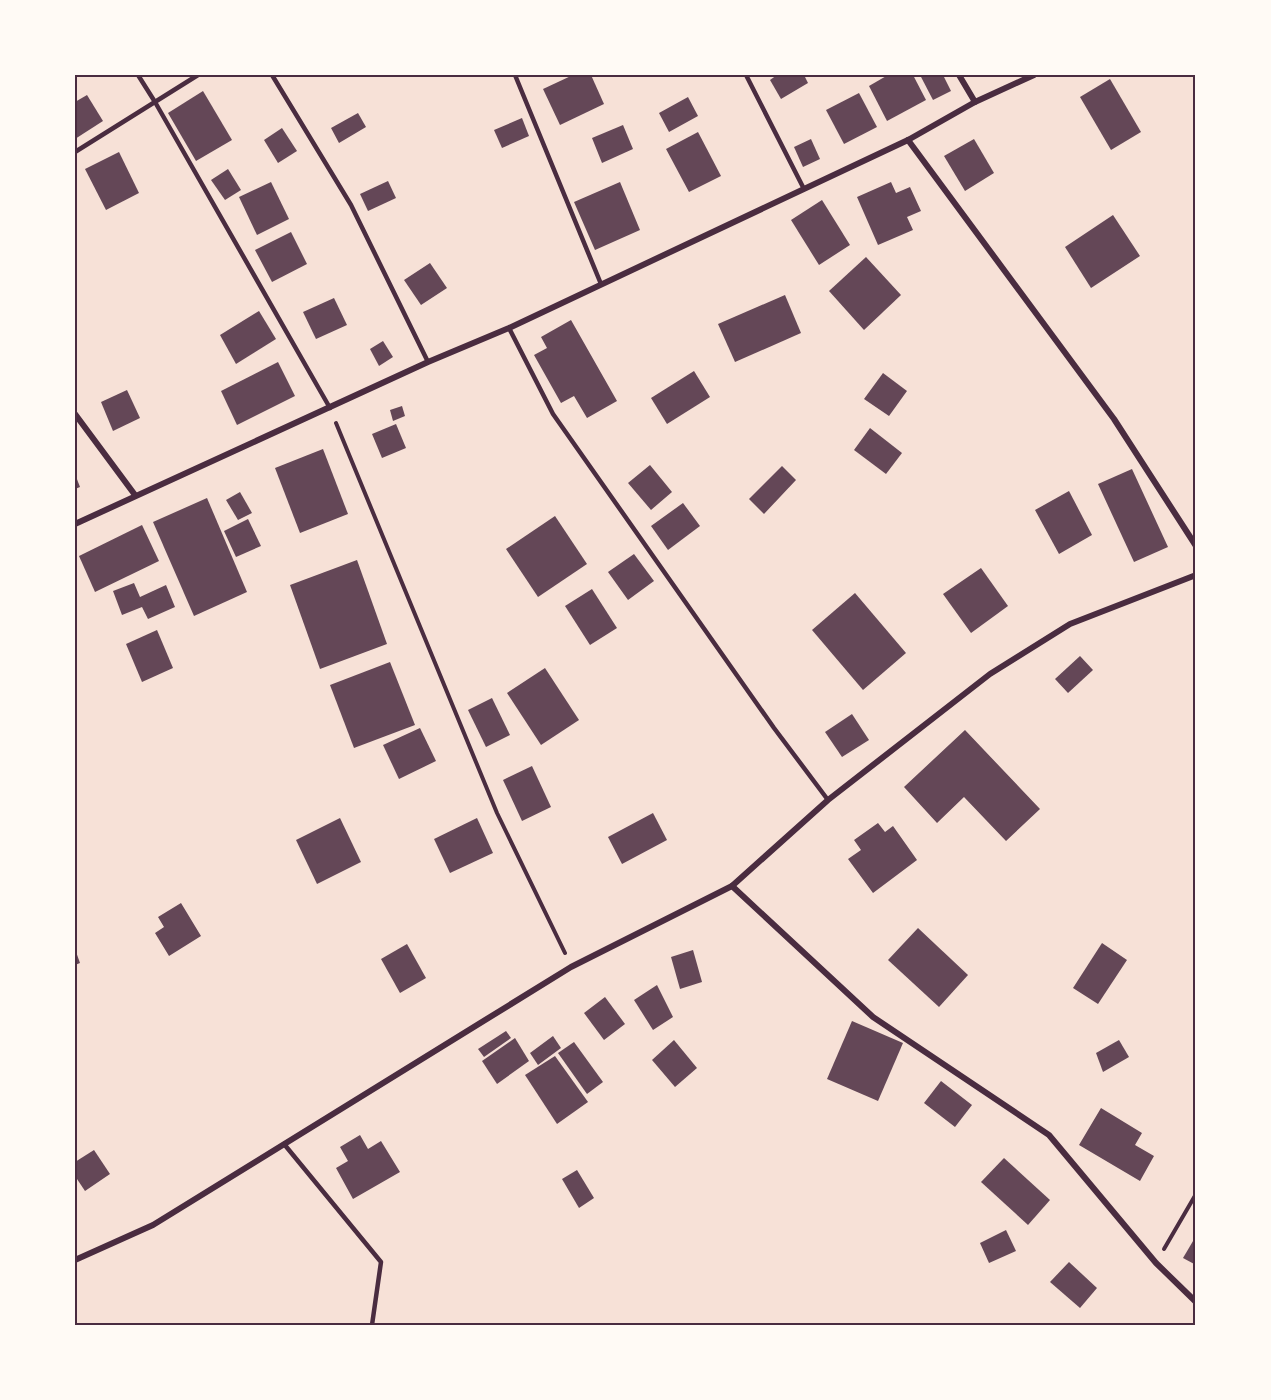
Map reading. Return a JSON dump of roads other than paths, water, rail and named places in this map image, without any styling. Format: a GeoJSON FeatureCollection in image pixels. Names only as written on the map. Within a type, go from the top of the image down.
{"type":"FeatureCollection","features":[{"type":"Feature","properties":{"kind":"street"},"geometry":{"type":"LineString","coordinates":[[959,75],[975,102]]}},
{"type":"Feature","properties":{"kind":"street"},"geometry":{"type":"LineString","coordinates":[[75,524],[428,362],[509,328],[908,140],[975,102],[1034,75]]}},
{"type":"Feature","properties":{"kind":"street"},"geometry":{"type":"LineString","coordinates":[[908,140],[1114,419],[1196,546]]}},
{"type":"Feature","properties":{"kind":"street"},"geometry":{"type":"LineString","coordinates":[[75,414],[135,495]]}},
{"type":"Feature","properties":{"kind":"street"},"geometry":{"type":"LineString","coordinates":[[75,1260],[153,1225],[571,967],[732,886],[828,800],[990,674],[1070,624],[1196,575]]}},
{"type":"Feature","properties":{"kind":"street"},"geometry":{"type":"LineString","coordinates":[[732,886],[873,1017],[1048,1135],[1156,1263],[1196,1302]]}},
{"type":"Feature","properties":{"kind":"lane"},"geometry":{"type":"LineString","coordinates":[[138,75],[330,408]]}},
{"type":"Feature","properties":{"kind":"lane"},"geometry":{"type":"LineString","coordinates":[[75,152],[198,75]]}},
{"type":"Feature","properties":{"kind":"lane"},"geometry":{"type":"LineString","coordinates":[[272,75],[351,206],[428,362]]}},
{"type":"Feature","properties":{"kind":"lane"},"geometry":{"type":"LineString","coordinates":[[515,75],[601,284]]}},
{"type":"Feature","properties":{"kind":"lane"},"geometry":{"type":"LineString","coordinates":[[746,75],[804,189]]}},
{"type":"Feature","properties":{"kind":"lane"},"geometry":{"type":"LineString","coordinates":[[509,328],[553,414],[767,718],[828,800]]}},
{"type":"Feature","properties":{"kind":"lane"},"geometry":{"type":"LineString","coordinates":[[284,1144],[381,1262],[372,1325]]}}]}
